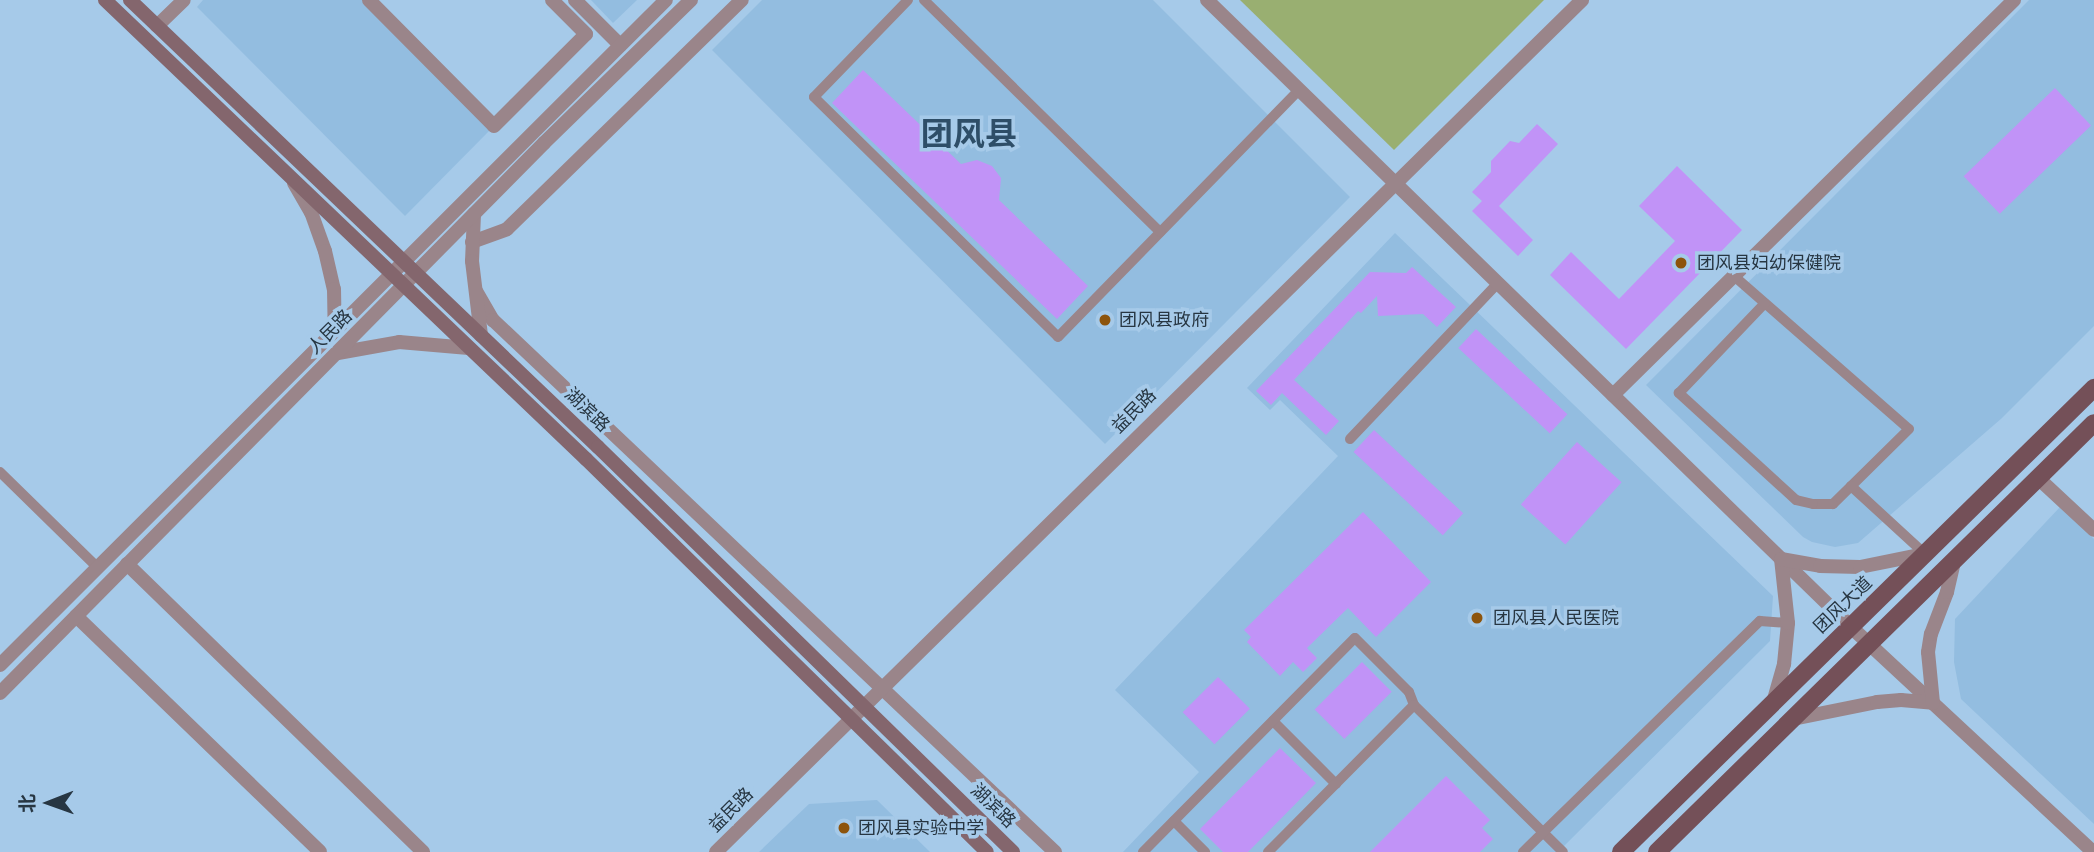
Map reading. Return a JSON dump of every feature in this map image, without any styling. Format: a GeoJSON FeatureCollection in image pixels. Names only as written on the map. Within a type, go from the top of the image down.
{"type":"FeatureCollection","features":[{"type":"Feature","properties":{"kind":"main road","name":"湖滨路"},"geometry":{"type":"LineString","coordinates":[[104,0],[469,348],[987,852]]}},
{"type":"Feature","properties":{"kind":"main road","name":"湖滨路"},"geometry":{"type":"LineString","coordinates":[[130,0],[481,335],[1013,852]]}},
{"type":"Feature","properties":{"kind":"main road","name":"团风大道"},"geometry":{"type":"LineString","coordinates":[[1621,852],[2094,388]]}},
{"type":"Feature","properties":{"kind":"main road"},"geometry":{"type":"LineString","coordinates":[[1657,852],[2094,423]]}},
{"type":"Feature","properties":{"kind":"street"},"geometry":{"type":"LineString","coordinates":[[158,26],[184,0]]}},
{"type":"Feature","properties":{"kind":"street"},"geometry":{"type":"LineString","coordinates":[[369,0],[494,126],[586,34],[552,0]]}},
{"type":"Feature","properties":{"kind":"street"},"geometry":{"type":"LineString","coordinates":[[575,0],[620,45]]}},
{"type":"Feature","properties":{"kind":"street","name":"人民路"},"geometry":{"type":"LineString","coordinates":[[0,665],[666,0]]}},
{"type":"Feature","properties":{"kind":"street","name":"人民路"},"geometry":{"type":"LineString","coordinates":[[0,693],[403,285],[691,0]]}},
{"type":"Feature","properties":{"kind":"street"},"geometry":{"type":"LineString","coordinates":[[472,242],[507,229],[742,0]]}},
{"type":"Feature","properties":{"kind":"street"},"geometry":{"type":"LineString","coordinates":[[1207,0],[1851,627],[2093,852]]}},
{"type":"Feature","properties":{"kind":"street","name":"益民路"},"geometry":{"type":"LineString","coordinates":[[716,852],[1582,0]]}},
{"type":"Feature","properties":{"kind":"street"},"geometry":{"type":"LineString","coordinates":[[1613,395],[2014,0]]}},
{"type":"Feature","properties":{"kind":"street"},"geometry":{"type":"LineString","coordinates":[[289,176],[311,212],[326,250],[334,289],[335,328]]}},
{"type":"Feature","properties":{"kind":"street"},"geometry":{"type":"LineString","coordinates":[[474,214],[473,287],[481,335]]}},
{"type":"Feature","properties":{"kind":"street"},"geometry":{"type":"LineString","coordinates":[[473,287],[493,320],[1055,852]]}},
{"type":"Feature","properties":{"kind":"street"},"geometry":{"type":"LineString","coordinates":[[337,353],[399,342],[469,348]]}},
{"type":"Feature","properties":{"kind":"street"},"geometry":{"type":"LineString","coordinates":[[2038,478],[2094,530]]}},
{"type":"Feature","properties":{"kind":"street"},"geometry":{"type":"LineString","coordinates":[[1781,559],[1820,566],[1860,567],[1925,554]]}},
{"type":"Feature","properties":{"kind":"street"},"geometry":{"type":"LineString","coordinates":[[1773,703],[1784,664],[1788,623],[1781,559]]}},
{"type":"Feature","properties":{"kind":"street"},"geometry":{"type":"LineString","coordinates":[[1933,703],[1928,652],[1954,561]]}},
{"type":"Feature","properties":{"kind":"street"},"geometry":{"type":"LineString","coordinates":[[127,564],[423,852]]}},
{"type":"Feature","properties":{"kind":"street"},"geometry":{"type":"LineString","coordinates":[[76,616],[320,852]]}},
{"type":"Feature","properties":{"kind":"street"},"geometry":{"type":"LineString","coordinates":[[1793,719],[1877,702],[1901,700],[1933,703]]}},
{"type":"Feature","properties":{"kind":"lane"},"geometry":{"type":"LineString","coordinates":[[908,0],[814,97],[1058,337],[1299,90]]}},
{"type":"Feature","properties":{"kind":"lane"},"geometry":{"type":"LineString","coordinates":[[924,0],[1160,232]]}},
{"type":"Feature","properties":{"kind":"lane"},"geometry":{"type":"LineString","coordinates":[[1734,276],[1765,303],[1909,429],[1833,504],[1813,504],[1796,500],[1679,393],[1765,303]]}},
{"type":"Feature","properties":{"kind":"lane"},"geometry":{"type":"LineString","coordinates":[[1350,439],[1498,283]]}},
{"type":"Feature","properties":{"kind":"lane"},"geometry":{"type":"LineString","coordinates":[[0,472],[97,567]]}},
{"type":"Feature","properties":{"kind":"lane"},"geometry":{"type":"LineString","coordinates":[[1851,486],[1925,554]]}},
{"type":"Feature","properties":{"kind":"lane"},"geometry":{"type":"LineString","coordinates":[[1523,852],[1760,621],[1788,623]]}},
{"type":"Feature","properties":{"kind":"lane"},"geometry":{"type":"LineString","coordinates":[[1143,852],[1355,638],[1409,692],[1414,705],[1563,852]]}},
{"type":"Feature","properties":{"kind":"lane"},"geometry":{"type":"LineString","coordinates":[[1268,852],[1414,705]]}},
{"type":"Feature","properties":{"kind":"lane"},"geometry":{"type":"LineString","coordinates":[[1273,721],[1335,784]]}},
{"type":"Feature","properties":{"kind":"lane"},"geometry":{"type":"LineString","coordinates":[[1174,821],[1205,852]]}},
{"type":"Feature","properties":{"kind":"shaded area"},"geometry":{"type":"Polygon","coordinates":[[[203,0],[369,0],[494,126],[405,216],[197,7],[203,0]]]}},
{"type":"Feature","properties":{"kind":"shaded area"},"geometry":{"type":"Polygon","coordinates":[[[591,0],[637,0],[613,23],[591,0]]]}},
{"type":"Feature","properties":{"kind":"shaded area","name":"团风县政府"},"geometry":{"type":"Polygon","coordinates":[[[762,0],[1153,0],[1350,197],[1105,444],[712,50],[762,0]]]}},
{"type":"Feature","properties":{"kind":"shaded area"},"geometry":{"type":"Polygon","coordinates":[[[2029,0],[2094,0],[2094,326],[2002,418],[1858,543],[1835,547],[1812,542],[1803,537],[1646,385],[2029,0]]]}},
{"type":"Feature","properties":{"kind":"shaded area","name":"团风县人民医院"},"geometry":{"type":"Polygon","coordinates":[[[1395,233],[1773,596],[1770,641],[1558,852],[1123,852],[1199,772],[1115,690],[1338,456],[1280,400],[1270,410],[1247,388],[1395,233]]]}},
{"type":"Feature","properties":{"kind":"shaded area"},"geometry":{"type":"Polygon","coordinates":[[[2060,507],[2094,539],[2094,824],[1961,699],[1954,662],[1955,619],[2060,507]]]}},
{"type":"Feature","properties":{"kind":"shaded area","name":"团风县实验中学"},"geometry":{"type":"Polygon","coordinates":[[[877,800],[930,852],[759,852],[809,804],[877,800]]]}},
{"type":"Feature","properties":{"kind":"green space"},"geometry":{"type":"Polygon","coordinates":[[[1240,0],[1544,0],[1394,150],[1240,0]]]}},
{"type":"Feature","properties":{"kind":"building"},"geometry":{"type":"Polygon","coordinates":[[[863,70],[961,164],[977,160],[992,166],[1001,178],[999,200],[1088,286],[1057,319],[832,103],[863,70]]]}},
{"type":"Feature","properties":{"kind":"building"},"geometry":{"type":"Polygon","coordinates":[[[2055,88],[2091,125],[2000,214],[1964,176],[2055,88]]]}},
{"type":"Feature","properties":{"kind":"building"},"geometry":{"type":"Polygon","coordinates":[[[1537,124],[1558,144],[1499,206],[1533,240],[1518,256],[1472,211],[1482,201],[1472,192],[1491,172],[1491,161],[1510,141],[1519,143],[1537,124]]]}},
{"type":"Feature","properties":{"kind":"building","name":"团风县妇幼保健院"},"geometry":{"type":"Polygon","coordinates":[[[1677,166],[1742,230],[1626,349],[1550,275],[1571,252],[1619,299],[1675,241],[1639,206],[1677,166]]]}},
{"type":"Feature","properties":{"kind":"building"},"geometry":{"type":"Polygon","coordinates":[[[1412,267],[1456,307],[1437,327],[1423,314],[1378,316],[1377,296],[1361,313],[1358,311],[1294,380],[1339,421],[1326,435],[1282,393],[1271,405],[1256,391],[1370,272],[1406,273],[1412,267]]]}},
{"type":"Feature","properties":{"kind":"building"},"geometry":{"type":"Polygon","coordinates":[[[1476,329],[1567,414],[1550,433],[1458,348],[1476,329]]]}},
{"type":"Feature","properties":{"kind":"building"},"geometry":{"type":"Polygon","coordinates":[[[1374,430],[1463,513],[1443,535],[1354,452],[1374,430]]]}},
{"type":"Feature","properties":{"kind":"building"},"geometry":{"type":"Polygon","coordinates":[[[1577,442],[1622,482],[1565,545],[1521,504],[1577,442]]]}},
{"type":"Feature","properties":{"kind":"building"},"geometry":{"type":"Polygon","coordinates":[[[1363,512],[1431,582],[1376,637],[1348,608],[1307,648],[1317,658],[1303,672],[1293,662],[1280,676],[1247,642],[1251,637],[1244,630],[1363,512]]]}},
{"type":"Feature","properties":{"kind":"building"},"geometry":{"type":"Polygon","coordinates":[[[1362,662],[1392,692],[1344,739],[1315,709],[1362,662]]]}},
{"type":"Feature","properties":{"kind":"building"},"geometry":{"type":"Polygon","coordinates":[[[1218,677],[1250,709],[1214,744],[1183,712],[1218,677]]]}},
{"type":"Feature","properties":{"kind":"building"},"geometry":{"type":"Polygon","coordinates":[[[1280,748],[1316,783],[1248,852],[1223,852],[1200,829],[1280,748]]]}},
{"type":"Feature","properties":{"kind":"building"},"geometry":{"type":"Polygon","coordinates":[[[1446,776],[1490,820],[1482,828],[1493,839],[1480,852],[1370,852],[1446,776]]]}},
{"type":"Feature","properties":{"kind":"place","name":"团风县妇幼保健院"},"geometry":{"type":"Point","coordinates":[1681,263]}},
{"type":"Feature","properties":{"kind":"place","name":"团风县政府"},"geometry":{"type":"Point","coordinates":[1105,320]}},
{"type":"Feature","properties":{"kind":"place","name":"团风县人民医院"},"geometry":{"type":"Point","coordinates":[1477,618]}},
{"type":"Feature","properties":{"kind":"place","name":"团风县实验中学"},"geometry":{"type":"Point","coordinates":[844,828]}},
{"type":"Feature","properties":{"kind":"district","name":"团风县"},"geometry":{"type":"Point","coordinates":[969,134]}}]}
